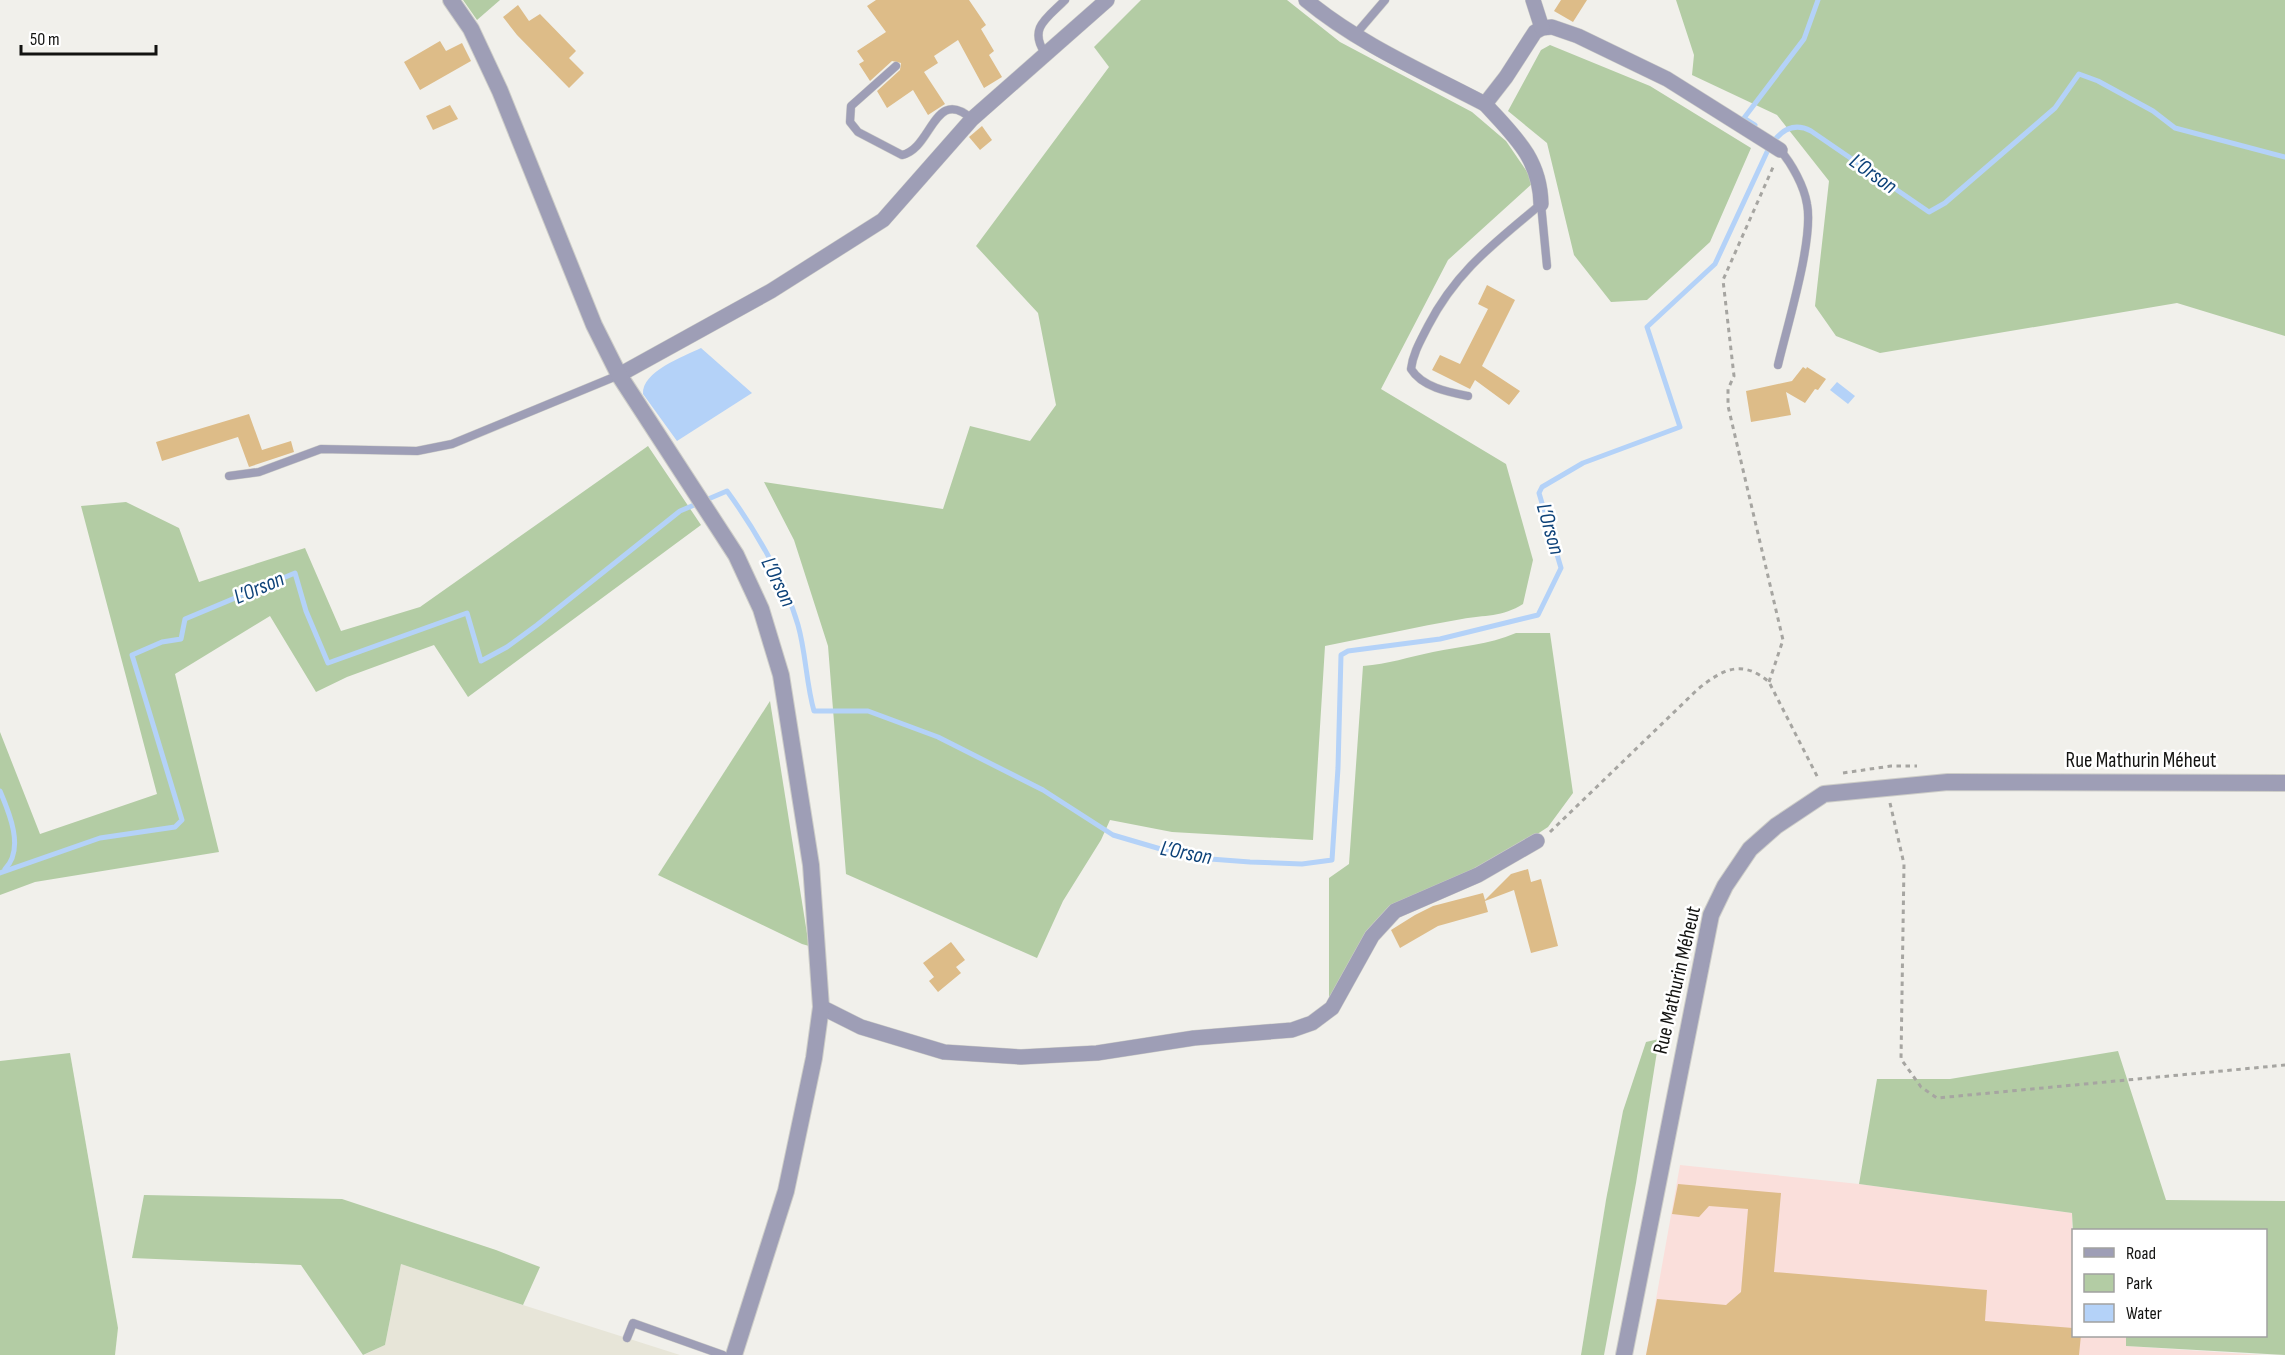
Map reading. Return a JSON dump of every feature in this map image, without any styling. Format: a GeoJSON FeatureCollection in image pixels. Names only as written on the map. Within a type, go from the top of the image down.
{"type":"FeatureCollection","features":[{"type":"Feature","properties":{"kind":"street"},"geometry":{"type":"LineString","coordinates":[[451,0],[471,29],[500,91],[594,325],[619,375],[707,507],[736,555],[761,609],[781,675],[811,865],[821,1007],[814,1058],[786,1191],[734,1355]]}},
{"type":"Feature","properties":{"kind":"street"},"geometry":{"type":"LineString","coordinates":[[619,375],[771,291],[883,220],[972,119],[1107,0]]}},
{"type":"Feature","properties":{"kind":"street"},"geometry":{"type":"LineString","coordinates":[[1306,0],[1331,21],[1355,35],[1485,104],[1516,138],[1535,166],[1541,184],[1542,204]]}},
{"type":"Feature","properties":{"kind":"street"},"geometry":{"type":"LineString","coordinates":[[1533,0],[1542,28]]}},
{"type":"Feature","properties":{"kind":"street"},"geometry":{"type":"LineString","coordinates":[[1485,104],[1506,78],[1528,40],[1542,28],[1563,30],[1667,79],[1780,150]]}},
{"type":"Feature","properties":{"kind":"street","name":"Rue Mathurin Méheut"},"geometry":{"type":"LineString","coordinates":[[1624,1355],[1711,915],[1725,886],[1750,849],[1776,826],[1824,794],[1896,786],[1948,782],[2285,783]]}},
{"type":"Feature","properties":{"kind":"street"},"geometry":{"type":"LineString","coordinates":[[821,1007],[861,1027],[944,1052],[1021,1057],[1097,1053],[1194,1038],[1292,1030],[1312,1023],[1332,1008],[1372,936],[1395,911],[1478,875],[1537,842]]}},
{"type":"Feature","properties":{"kind":"lane"},"geometry":{"type":"LineString","coordinates":[[1045,53],[1037,41],[1037,33],[1043,22],[1065,0]]}},
{"type":"Feature","properties":{"kind":"lane"},"geometry":{"type":"LineString","coordinates":[[1355,35],[1384,0]]}},
{"type":"Feature","properties":{"kind":"lane"},"geometry":{"type":"LineString","coordinates":[[896,66],[851,106],[850,122],[858,132],[902,155],[919,144],[937,118],[947,110],[960,110],[972,119]]}},
{"type":"Feature","properties":{"kind":"lane"},"geometry":{"type":"LineString","coordinates":[[1778,365],[1806,240],[1807,204],[1790,162],[1780,150]]}},
{"type":"Feature","properties":{"kind":"lane"},"geometry":{"type":"LineString","coordinates":[[1542,204],[1548,266]]}},
{"type":"Feature","properties":{"kind":"lane"},"geometry":{"type":"LineString","coordinates":[[1468,396],[1448,392],[1414,375],[1411,369],[1417,346],[1454,282],[1470,264],[1542,204]]}},
{"type":"Feature","properties":{"kind":"lane"},"geometry":{"type":"LineString","coordinates":[[229,476],[259,472],[321,449],[417,451],[452,444],[619,375]]}},
{"type":"Feature","properties":{"kind":"lane"},"geometry":{"type":"LineString","coordinates":[[627,1338],[633,1323],[723,1355]]}},
{"type":"Feature","properties":{"kind":"path"},"geometry":{"type":"LineString","coordinates":[[1769,682],[1783,640],[1728,406],[1728,389],[1734,376],[1723,280],[1780,150]]}},
{"type":"Feature","properties":{"kind":"path"},"geometry":{"type":"LineString","coordinates":[[1537,842],[1559,824],[1610,771],[1715,675],[1735,668],[1756,671],[1769,682],[1815,772]]}},
{"type":"Feature","properties":{"kind":"path"},"geometry":{"type":"LineString","coordinates":[[1838,775],[1891,766],[1925,766]]}},
{"type":"Feature","properties":{"kind":"path"},"geometry":{"type":"LineString","coordinates":[[1812,784],[1820,781]]}},
{"type":"Feature","properties":{"kind":"path"},"geometry":{"type":"LineString","coordinates":[[1889,801],[1904,864],[1901,1059],[1922,1087],[1937,1098],[2285,1065]]}},
{"type":"Feature","properties":{"kind":"shaded area"},"geometry":{"type":"Polygon","coordinates":[[[1680,1165],[1859,1184],[2072,1213],[2072,1337],[2126,1337],[2126,1346],[2262,1355],[1646,1355],[1680,1165]]]}},
{"type":"Feature","properties":{"kind":"shaded area"},"geometry":{"type":"Polygon","coordinates":[[[401,1264],[680,1355],[364,1355],[385,1345],[401,1264]]]}},
{"type":"Feature","properties":{"kind":"green space"},"geometry":{"type":"Polygon","coordinates":[[[463,0],[500,0],[477,20],[463,0]]]}},
{"type":"Feature","properties":{"kind":"green space"},"geometry":{"type":"Polygon","coordinates":[[[1141,0],[1287,0],[1340,42],[1472,112],[1506,141],[1534,182],[1448,260],[1381,389],[1506,464],[1533,560],[1523,604],[1516,608],[1501,613],[1325,646],[1313,840],[1172,832],[1110,820],[1101,840],[1063,901],[1037,958],[846,874],[828,646],[794,540],[764,482],[943,509],[970,426],[1030,441],[1056,405],[1038,313],[976,246],[1109,67],[1094,47],[1141,0]]]}},
{"type":"Feature","properties":{"kind":"green space"},"geometry":{"type":"Polygon","coordinates":[[[1676,0],[2285,0],[2285,336],[2177,303],[1880,353],[1836,336],[1815,306],[1829,181],[1777,115],[1692,75],[1694,55],[1676,0]]]}},
{"type":"Feature","properties":{"kind":"green space"},"geometry":{"type":"Polygon","coordinates":[[[1550,45],[1650,86],[1751,148],[1710,242],[1647,300],[1611,302],[1574,255],[1547,143],[1508,111],[1541,50],[1550,45]]]}},
{"type":"Feature","properties":{"kind":"green space"},"geometry":{"type":"Polygon","coordinates":[[[648,446],[701,525],[468,697],[434,645],[347,677],[316,692],[270,616],[175,674],[219,852],[35,882],[0,895],[0,732],[40,834],[157,794],[81,506],[126,502],[179,528],[199,582],[305,548],[341,631],[420,607],[648,446]]]}},
{"type":"Feature","properties":{"kind":"green space"},"geometry":{"type":"Polygon","coordinates":[[[1516,633],[1550,633],[1573,793],[1548,827],[1501,858],[1409,897],[1329,1003],[1329,878],[1349,864],[1363,666],[1485,643],[1516,633]]]}},
{"type":"Feature","properties":{"kind":"green space"},"geometry":{"type":"Polygon","coordinates":[[[770,701],[809,946],[658,875],[770,701]]]}},
{"type":"Feature","properties":{"kind":"green space"},"geometry":{"type":"Polygon","coordinates":[[[1659,1039],[1636,1183],[1604,1355],[1581,1355],[1623,1111],[1646,1042],[1659,1039]]]}},
{"type":"Feature","properties":{"kind":"green space"},"geometry":{"type":"Polygon","coordinates":[[[2118,1051],[2166,1200],[2285,1201],[2285,1355],[2126,1346],[2126,1337],[2267,1337],[2267,1229],[2073,1229],[2072,1213],[1859,1184],[1877,1079],[1950,1079],[2118,1051]]]}},
{"type":"Feature","properties":{"kind":"green space"},"geometry":{"type":"Polygon","coordinates":[[[70,1053],[118,1328],[115,1355],[0,1355],[0,1061],[70,1053]]]}},
{"type":"Feature","properties":{"kind":"green space"},"geometry":{"type":"Polygon","coordinates":[[[144,1195],[342,1199],[540,1267],[523,1305],[401,1264],[385,1345],[363,1355],[301,1265],[132,1258],[144,1195]]]}},
{"type":"Feature","properties":{"kind":"water"},"geometry":{"type":"Polygon","coordinates":[[[701,348],[752,393],[677,441],[643,394],[644,386],[649,378],[674,360],[701,348]]]}},
{"type":"Feature","properties":{"kind":"water"},"geometry":{"type":"Polygon","coordinates":[[[1837,382],[1855,396],[1848,404],[1830,390],[1837,382]]]}},
{"type":"Feature","properties":{"kind":"building"},"geometry":{"type":"Polygon","coordinates":[[[876,0],[969,0],[986,25],[981,29],[994,51],[989,55],[1002,77],[984,88],[958,40],[934,56],[938,63],[924,72],[945,104],[928,115],[913,90],[887,108],[877,91],[900,70],[901,63],[892,61],[870,81],[859,64],[864,61],[857,51],[886,32],[867,6],[876,0]]]}},
{"type":"Feature","properties":{"kind":"building"},"geometry":{"type":"Polygon","coordinates":[[[1561,0],[1587,0],[1573,22],[1554,11],[1561,0]]]}},
{"type":"Feature","properties":{"kind":"building"},"geometry":{"type":"Polygon","coordinates":[[[518,5],[529,21],[540,14],[576,51],[569,58],[584,73],[569,88],[517,35],[503,17],[518,5]]]}},
{"type":"Feature","properties":{"kind":"building"},"geometry":{"type":"Polygon","coordinates":[[[440,41],[446,51],[462,43],[471,61],[420,90],[404,62],[440,41]]]}},
{"type":"Feature","properties":{"kind":"building"},"geometry":{"type":"Polygon","coordinates":[[[450,105],[458,119],[433,130],[426,116],[450,105]]]}},
{"type":"Feature","properties":{"kind":"building"},"geometry":{"type":"Polygon","coordinates":[[[982,126],[992,140],[980,150],[969,137],[982,126]]]}},
{"type":"Feature","properties":{"kind":"building"},"geometry":{"type":"Polygon","coordinates":[[[1487,285],[1515,300],[1482,366],[1520,391],[1509,405],[1475,380],[1470,389],[1432,370],[1440,355],[1460,364],[1488,309],[1478,304],[1487,285]]]}},
{"type":"Feature","properties":{"kind":"building"},"geometry":{"type":"Polygon","coordinates":[[[1803,367],[1806,369],[1807,367],[1826,379],[1818,390],[1815,389],[1805,403],[1786,392],[1791,415],[1751,422],[1746,391],[1792,381],[1803,367]]]}},
{"type":"Feature","properties":{"kind":"building"},"geometry":{"type":"Polygon","coordinates":[[[249,414],[262,450],[291,441],[294,452],[249,467],[238,437],[162,461],[156,442],[249,414]]]}},
{"type":"Feature","properties":{"kind":"building"},"geometry":{"type":"Polygon","coordinates":[[[1528,869],[1531,882],[1541,879],[1558,946],[1531,953],[1514,890],[1485,901],[1488,912],[1438,926],[1400,948],[1391,930],[1415,915],[1433,906],[1483,893],[1485,900],[1511,874],[1528,869]]]}},
{"type":"Feature","properties":{"kind":"building"},"geometry":{"type":"Polygon","coordinates":[[[951,942],[965,960],[956,967],[961,973],[938,992],[929,981],[934,977],[923,963],[951,942]]]}},
{"type":"Feature","properties":{"kind":"building"},"geometry":{"type":"Polygon","coordinates":[[[1678,1184],[1781,1193],[1774,1272],[1987,1290],[1985,1321],[2072,1328],[2072,1337],[2081,1337],[2079,1355],[1646,1355],[1657,1299],[1726,1305],[1741,1292],[1748,1209],[1709,1206],[1699,1217],[1672,1214],[1678,1184]]]}},
{"type":"Feature","properties":{"kind":"waterway"},"geometry":{"type":"LineString","coordinates":[[1755,125],[1744,118],[1804,39],[1818,0]]}},
{"type":"Feature","properties":{"kind":"waterway","name":"L’Orson"},"geometry":{"type":"LineString","coordinates":[[0,873],[100,838],[175,827],[182,820],[132,655],[162,642],[181,639],[185,619],[295,573],[306,611],[328,663],[467,613],[481,661],[507,647],[537,625],[680,511],[727,491],[768,555],[785,590],[801,636],[814,711],[868,711],[938,737],[1043,790],[1113,835],[1164,850],[1197,858],[1250,862],[1302,864],[1332,860],[1338,768],[1341,655],[1348,651],[1440,639],[1538,615],[1561,568],[1539,493],[1542,487],[1583,463],[1680,427],[1647,327],[1715,264],[1767,152],[1784,131],[1797,127],[1811,131],[1929,212],[1945,203],[2055,108],[2079,74],[2098,81],[2153,111],[2175,128],[2285,157]]}},
{"type":"Feature","properties":{"kind":"waterway"},"geometry":{"type":"LineString","coordinates":[[0,791],[11,820],[15,841],[11,861],[5,869]]}}]}
